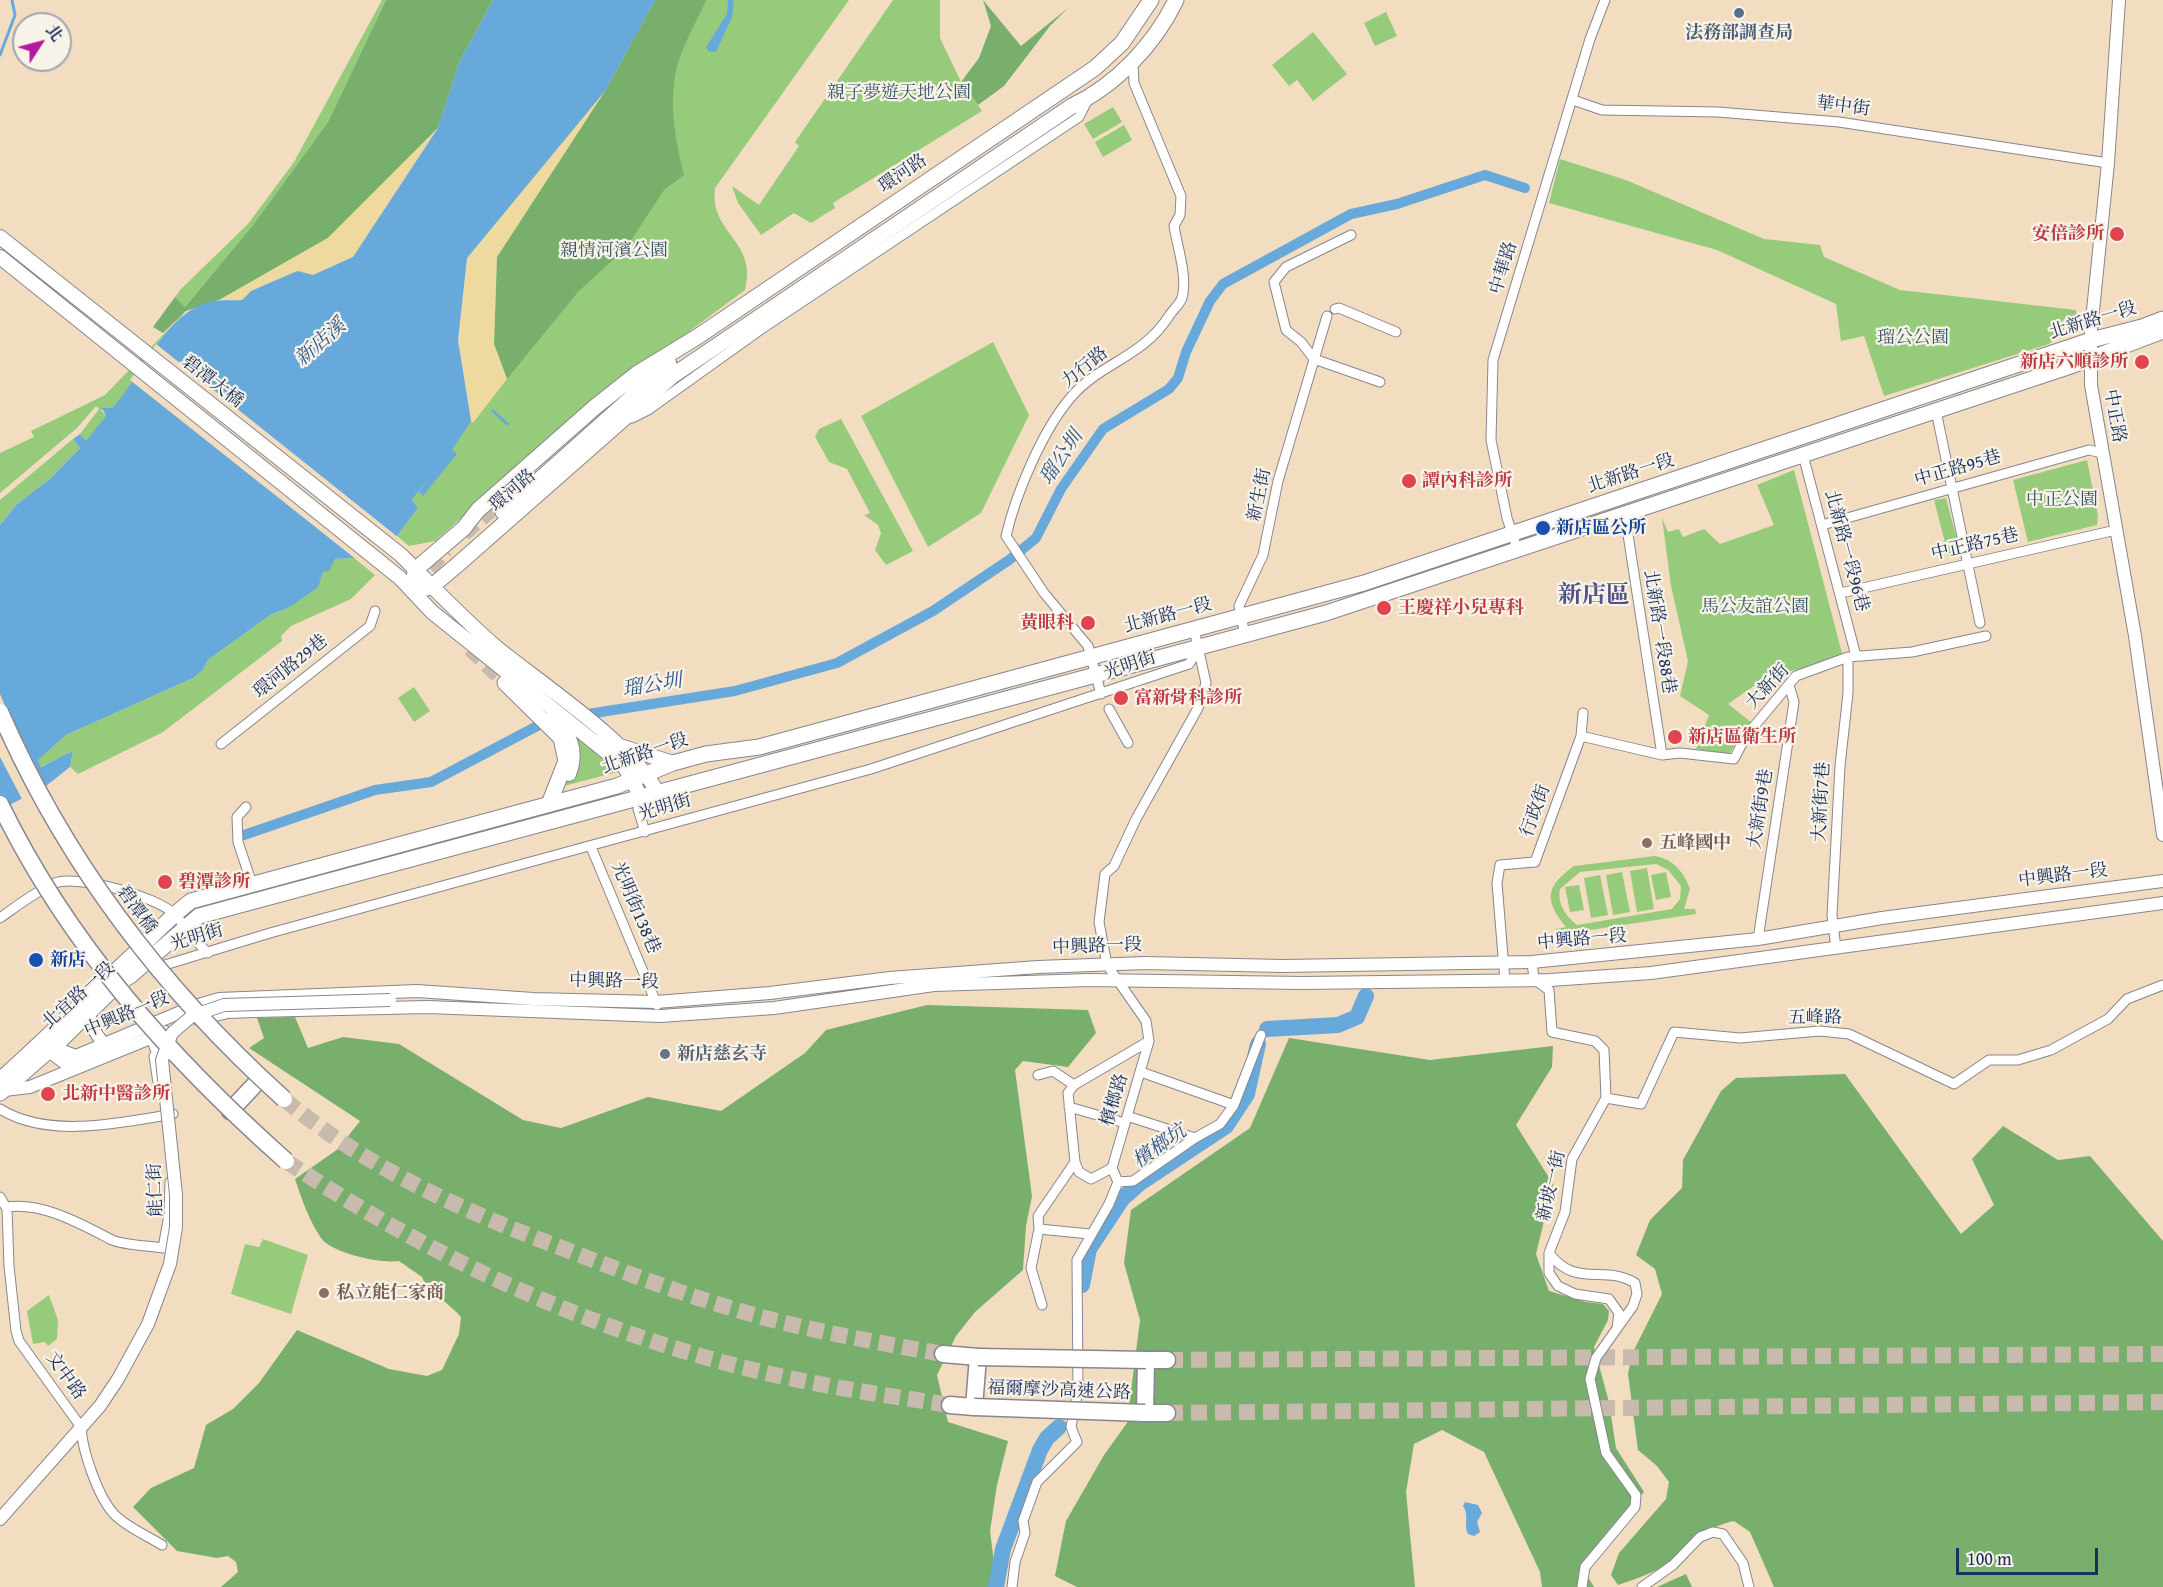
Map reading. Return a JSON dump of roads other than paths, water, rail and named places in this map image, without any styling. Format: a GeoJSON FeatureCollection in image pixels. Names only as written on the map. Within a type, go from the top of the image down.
{"type":"FeatureCollection","features":[{"type":"Feature","properties":{"kind":"highway","name":"碧潭橋"},"geometry":{"type":"LineString","coordinates":[[0,712],[45,806],[90,879],[136,943],[170,985],[284,1099]]}},
{"type":"Feature","properties":{"kind":"highway"},"geometry":{"type":"LineString","coordinates":[[0,804],[33,866],[92,956],[171,1052],[230,1111],[286,1161]]}},
{"type":"Feature","properties":{"kind":"highway"},"geometry":{"type":"LineString","coordinates":[[230,1111],[261,1078]]}},
{"type":"Feature","properties":{"kind":"highway"},"geometry":{"type":"LineString","coordinates":[[943,1353],[978,1357],[1167,1360]]}},
{"type":"Feature","properties":{"kind":"highway"},"geometry":{"type":"LineString","coordinates":[[974,1407],[978,1357]]}},
{"type":"Feature","properties":{"kind":"highway"},"geometry":{"type":"LineString","coordinates":[[1145,1413],[1146,1360]]}},
{"type":"Feature","properties":{"kind":"highway","name":"福爾摩沙高速公路"},"geometry":{"type":"LineString","coordinates":[[950,1405],[1167,1413]]}},
{"type":"Feature","properties":{"kind":"main road","name":"環河路"},"geometry":{"type":"LineString","coordinates":[[659,361],[1095,68],[1122,43],[1151,0]]}},
{"type":"Feature","properties":{"kind":"main road","name":"環河路"},"geometry":{"type":"LineString","coordinates":[[424,579],[619,424],[654,390],[681,370],[1114,80],[1133,63],[1178,2]]}},
{"type":"Feature","properties":{"kind":"main road","name":"碧潭大橋"},"geometry":{"type":"LineString","coordinates":[[0,237],[401,555],[494,645],[620,746]]}},
{"type":"Feature","properties":{"kind":"main road","name":"碧潭大橋"},"geometry":{"type":"LineString","coordinates":[[0,257],[392,571],[432,612],[529,688]]}},
{"type":"Feature","properties":{"kind":"main road","name":"北新路一段"},"geometry":{"type":"LineString","coordinates":[[174,914],[191,901],[549,804],[641,777],[673,763],[706,754],[759,747],[1364,583],[2091,340],[2142,327],[2163,319]]}},
{"type":"Feature","properties":{"kind":"main road","name":"北新路一段"},"geometry":{"type":"LineString","coordinates":[[185,929],[199,916],[1186,649],[1199,648],[1326,614],[2091,359],[2163,332]]}},
{"type":"Feature","properties":{"kind":"main road"},"geometry":{"type":"LineString","coordinates":[[424,579],[618,412],[697,336]]}},
{"type":"Feature","properties":{"kind":"main road"},"geometry":{"type":"LineString","coordinates":[[498,504],[614,405],[659,361]]}},
{"type":"Feature","properties":{"kind":"main road"},"geometry":{"type":"LineString","coordinates":[[413,591],[478,510],[595,407],[638,373],[659,361]]}},
{"type":"Feature","properties":{"kind":"main road"},"geometry":{"type":"LineString","coordinates":[[506,683],[561,738],[566,761],[549,804]]}},
{"type":"Feature","properties":{"kind":"main road"},"geometry":{"type":"LineString","coordinates":[[529,688],[657,792]]}},
{"type":"Feature","properties":{"kind":"main road"},"geometry":{"type":"LineString","coordinates":[[529,688],[540,705],[565,729],[573,748],[570,773],[549,804]]}},
{"type":"Feature","properties":{"kind":"main road"},"geometry":{"type":"LineString","coordinates":[[620,746],[673,763]]}},
{"type":"Feature","properties":{"kind":"main road"},"geometry":{"type":"LineString","coordinates":[[620,746],[641,777],[641,797]]}},
{"type":"Feature","properties":{"kind":"main road","name":"北宜路一段"},"geometry":{"type":"LineString","coordinates":[[1,1088],[48,1044],[174,914]]}},
{"type":"Feature","properties":{"kind":"main road","name":"北宜路一段"},"geometry":{"type":"LineString","coordinates":[[48,1044],[120,981],[130,976],[185,929]]}},
{"type":"Feature","properties":{"kind":"street","name":"中華路"},"geometry":{"type":"LineString","coordinates":[[1518,551],[1491,440],[1493,360],[1591,35],[1605,0]]}},
{"type":"Feature","properties":{"kind":"street","name":"中正路"},"geometry":{"type":"LineString","coordinates":[[2119,0],[2108,163],[2091,340],[2091,385],[2135,636],[2163,836]]}},
{"type":"Feature","properties":{"kind":"street","name":"力行路"},"geometry":{"type":"LineString","coordinates":[[1101,694],[1088,646],[1047,597],[1006,536],[1013,505],[1041,446],[1071,397],[1095,376],[1141,348],[1159,333],[1182,298],[1182,262],[1174,226],[1180,215],[1181,196],[1134,83],[1133,63]]}},
{"type":"Feature","properties":{"kind":"street","name":"華中街"},"geometry":{"type":"LineString","coordinates":[[1573,100],[1602,110],[1718,112],[1839,122],[2108,163]]}},
{"type":"Feature","properties":{"kind":"street"},"geometry":{"type":"LineString","coordinates":[[1351,235],[1286,267],[1274,282],[1286,330],[1301,342],[1314,359],[1380,382]]}},
{"type":"Feature","properties":{"kind":"street"},"geometry":{"type":"LineString","coordinates":[[1335,309],[1339,308],[1396,332]]}},
{"type":"Feature","properties":{"kind":"street","name":"新生街"},"geometry":{"type":"LineString","coordinates":[[1245,635],[1239,606],[1263,555],[1278,481],[1327,316]]}},
{"type":"Feature","properties":{"kind":"street"},"geometry":{"type":"LineString","coordinates":[[1936,411],[1980,623]]}},
{"type":"Feature","properties":{"kind":"street","name":"中正路95巷"},"geometry":{"type":"LineString","coordinates":[[1822,525],[2089,450],[2102,453]]}},
{"type":"Feature","properties":{"kind":"street","name":"北新路一段96巷"},"geometry":{"type":"LineString","coordinates":[[1803,455],[1841,593],[1852,657]]}},
{"type":"Feature","properties":{"kind":"street","name":"北新路一段88巷"},"geometry":{"type":"LineString","coordinates":[[1625,515],[1662,754]]}},
{"type":"Feature","properties":{"kind":"street","name":"中正路75巷"},"geometry":{"type":"LineString","coordinates":[[1841,593],[2116,530]]}},
{"type":"Feature","properties":{"kind":"street","name":"環河路29巷"},"geometry":{"type":"LineString","coordinates":[[221,744],[370,626],[375,611]]}},
{"type":"Feature","properties":{"kind":"street"},"geometry":{"type":"LineString","coordinates":[[1011,1587],[1025,1533],[1023,1521],[1037,1482],[1077,1442],[1071,1427],[1078,1390],[1077,1260],[1109,1204],[1118,1182],[1112,1168],[1091,1179],[1079,1172],[1074,1162],[1068,1093],[1074,1084],[1149,1041],[1146,1021],[1107,965],[1098,922],[1105,874],[1114,867],[1136,819],[1198,708],[1206,683],[1194,629]]}},
{"type":"Feature","properties":{"kind":"street","name":"大新街"},"geometry":{"type":"LineString","coordinates":[[1662,754],[1680,753],[1734,759],[1746,736],[1797,676],[1852,657],[1912,652],[1986,636]]}},
{"type":"Feature","properties":{"kind":"street","name":"光明街"},"geometry":{"type":"LineString","coordinates":[[130,976],[871,769],[1189,664],[1199,648]]}},
{"type":"Feature","properties":{"kind":"street","name":"大新街7巷"},"geometry":{"type":"LineString","coordinates":[[1836,949],[1833,926],[1852,657]]}},
{"type":"Feature","properties":{"kind":"street","name":"大新街9巷"},"geometry":{"type":"LineString","coordinates":[[1758,939],[1794,702],[1789,685]]}},
{"type":"Feature","properties":{"kind":"street"},"geometry":{"type":"LineString","coordinates":[[1109,709],[1128,743]]}},
{"type":"Feature","properties":{"kind":"street","name":"行政街"},"geometry":{"type":"LineString","coordinates":[[1505,963],[1497,883],[1500,865],[1535,862],[1581,736],[1583,713]]}},
{"type":"Feature","properties":{"kind":"street"},"geometry":{"type":"LineString","coordinates":[[1581,736],[1662,754]]}},
{"type":"Feature","properties":{"kind":"street"},"geometry":{"type":"LineString","coordinates":[[641,797],[638,809],[645,832]]}},
{"type":"Feature","properties":{"kind":"street"},"geometry":{"type":"LineString","coordinates":[[246,807],[237,817],[238,837],[252,884]]}},
{"type":"Feature","properties":{"kind":"street","name":"光明街138巷"},"geometry":{"type":"LineString","coordinates":[[591,847],[660,1016]]}},
{"type":"Feature","properties":{"kind":"street"},"geometry":{"type":"LineString","coordinates":[[0,918],[57,882],[74,881],[156,901],[174,914],[208,953]]}},
{"type":"Feature","properties":{"kind":"street","name":"中興路一段"},"geometry":{"type":"LineString","coordinates":[[1,1088],[30,1087],[85,1066],[150,1035],[195,1006],[219,999],[343,993],[427,993],[533,999],[656,1002],[770,993],[890,978],[1107,965],[1532,962],[1758,939],[1833,926],[2163,881]]}},
{"type":"Feature","properties":{"kind":"street","name":"中興路一段"},"geometry":{"type":"LineString","coordinates":[[48,1044],[76,1056],[104,1045],[150,1035],[206,1016],[228,1012],[427,1007],[660,1016],[774,1008],[934,985],[1068,983],[1089,980],[1120,983],[1505,981],[1651,973],[2163,903]]}},
{"type":"Feature","properties":{"kind":"street"},"geometry":{"type":"LineString","coordinates":[[1532,962],[1534,979],[1549,990],[1552,1032],[1595,1041],[1604,1050],[1606,1098]]}},
{"type":"Feature","properties":{"kind":"street"},"geometry":{"type":"LineString","coordinates":[[1505,963],[1505,981]]}},
{"type":"Feature","properties":{"kind":"street","name":"五峰路"},"geometry":{"type":"LineString","coordinates":[[1606,1098],[1641,1104],[1674,1032],[1740,1038],[1820,1031],[1849,1034],[1954,1084],[1989,1060],[2018,1060],[2051,1050],[2108,1019],[2127,999],[2163,985]]}},
{"type":"Feature","properties":{"kind":"street"},"geometry":{"type":"LineString","coordinates":[[390,1000],[408,999],[427,993]]}},
{"type":"Feature","properties":{"kind":"street"},"geometry":{"type":"LineString","coordinates":[[390,1000],[427,1007]]}},
{"type":"Feature","properties":{"kind":"street","name":"能仁街"},"geometry":{"type":"LineString","coordinates":[[0,1519],[81,1427],[118,1379],[148,1324],[170,1264],[176,1227],[176,1195],[162,1060],[172,1033],[192,1016],[224,1005],[390,1000]]}},
{"type":"Feature","properties":{"kind":"street"},"geometry":{"type":"LineString","coordinates":[[87,1012],[94,1030],[104,1045]]}},
{"type":"Feature","properties":{"kind":"street"},"geometry":{"type":"LineString","coordinates":[[0,1197],[7,1207],[46,1210],[96,1229],[114,1241],[163,1248],[169,1215],[168,1115],[150,1035]]}},
{"type":"Feature","properties":{"kind":"street"},"geometry":{"type":"LineString","coordinates":[[1118,1182],[1133,1181],[1195,1137],[1220,1124],[1234,1105],[1261,1035]]}},
{"type":"Feature","properties":{"kind":"street","name":"檳榔路"},"geometry":{"type":"LineString","coordinates":[[1112,1168],[1149,1041]]}},
{"type":"Feature","properties":{"kind":"street","name":"中興路一段"},"geometry":{"type":"LineString","coordinates":[[48,1044],[66,1064],[85,1066]]}},
{"type":"Feature","properties":{"kind":"street"},"geometry":{"type":"LineString","coordinates":[[1038,1075],[1053,1071],[1074,1084]]}},
{"type":"Feature","properties":{"kind":"street"},"geometry":{"type":"LineString","coordinates":[[1141,1072],[1234,1105]]}},
{"type":"Feature","properties":{"kind":"street","name":"新坡一街"},"geometry":{"type":"LineString","coordinates":[[1549,1253],[1565,1212],[1572,1159],[1606,1098]]}},
{"type":"Feature","properties":{"kind":"street"},"geometry":{"type":"LineString","coordinates":[[1069,1107],[1195,1137]]}},
{"type":"Feature","properties":{"kind":"street"},"geometry":{"type":"LineString","coordinates":[[0,1109],[16,1119],[89,1128],[168,1115]]}},
{"type":"Feature","properties":{"kind":"street"},"geometry":{"type":"LineString","coordinates":[[1042,1305],[1031,1268],[1039,1229],[1038,1216],[1074,1162]]}},
{"type":"Feature","properties":{"kind":"street","name":"文中路"},"geometry":{"type":"LineString","coordinates":[[7,1207],[12,1308],[19,1341],[81,1427],[81,1438],[91,1468],[114,1515],[162,1545]]}},
{"type":"Feature","properties":{"kind":"street"},"geometry":{"type":"LineString","coordinates":[[1039,1229],[1090,1234]]}},
{"type":"Feature","properties":{"kind":"street"},"geometry":{"type":"LineString","coordinates":[[1549,1253],[1549,1273],[1558,1286],[1575,1294],[1609,1299],[1619,1313],[1617,1328]]}},
{"type":"Feature","properties":{"kind":"street"},"geometry":{"type":"LineString","coordinates":[[1549,1253],[1560,1268],[1571,1272],[1626,1278],[1635,1283],[1637,1294],[1633,1306],[1596,1358],[1590,1379],[1606,1453],[1629,1481],[1636,1495],[1635,1507],[1586,1567],[1581,1587]]}},
{"type":"Feature","properties":{"kind":"street"},"geometry":{"type":"LineString","coordinates":[[1642,1587],[1673,1565],[1700,1537],[1713,1532],[1723,1534],[1743,1563],[1749,1587]]}},
{"type":"Feature","properties":{"kind":"water","name":"新店溪"},"geometry":{"type":"Polygon","coordinates":[[[493,0],[655,0],[605,91],[467,258],[458,340],[471,421],[450,453],[453,450],[457,454],[423,496],[419,492],[433,474],[412,499],[418,508],[397,536],[354,558],[335,559],[329,571],[323,572],[318,587],[290,607],[270,615],[208,660],[203,670],[193,678],[66,735],[38,760],[41,767],[73,751],[70,767],[46,786],[0,810],[0,525],[16,505],[52,477],[80,448],[73,439],[80,434],[86,441],[106,416],[102,408],[112,408],[165,334],[191,310],[210,302],[242,300],[251,291],[290,274],[298,271],[313,275],[353,257],[438,128],[460,61],[493,0]]]}},
{"type":"Feature","properties":{"kind":"water"},"geometry":{"type":"Polygon","coordinates":[[[728,0],[734,0],[732,17],[716,52],[709,52],[706,47],[727,14],[728,0]]]}},
{"type":"Feature","properties":{"kind":"water"},"geometry":{"type":"Polygon","coordinates":[[[1465,1502],[1478,1505],[1482,1513],[1477,1522],[1480,1532],[1474,1536],[1468,1534],[1467,1531],[1466,1513],[1463,1506],[1465,1502]]]}},
{"type":"Feature","properties":{"kind":"waterway"},"geometry":{"type":"LineString","coordinates":[[0,55],[15,15],[12,0]]}},
{"type":"Feature","properties":{"kind":"waterway","name":"瑠公圳"},"geometry":{"type":"LineString","coordinates":[[588,714],[735,691],[837,663],[933,611],[1009,560],[1036,538],[1061,489],[1103,429],[1169,389],[1178,378],[1186,352],[1210,301],[1223,284],[1351,214],[1397,204],[1485,175],[1525,188]]}},
{"type":"Feature","properties":{"kind":"waterway"},"geometry":{"type":"LineString","coordinates":[[493,411],[507,424]]}},
{"type":"Feature","properties":{"kind":"waterway","name":"瑠公圳"},"geometry":{"type":"LineString","coordinates":[[244,835],[375,790],[431,782],[541,724]]}},
{"type":"Feature","properties":{"kind":"waterway","name":"檳榔坑"},"geometry":{"type":"LineString","coordinates":[[1267,1029],[1338,1025],[1357,1017],[1366,996]]}},
{"type":"Feature","properties":{"kind":"waterway","name":"檳榔坑"},"geometry":{"type":"LineString","coordinates":[[1082,1285],[1089,1249],[1122,1199],[1140,1183],[1226,1126],[1247,1094],[1258,1044]]}},
{"type":"Feature","properties":{"kind":"waterway","name":"檳榔坑"},"geometry":{"type":"LineString","coordinates":[[996,1587],[1003,1549],[1040,1450],[1047,1438],[1059,1427]]}},
{"type":"Feature","properties":{"kind":"tunnel"},"geometry":{"type":"LineString","coordinates":[[464,534],[498,504]]}},
{"type":"Feature","properties":{"kind":"tunnel"},"geometry":{"type":"LineString","coordinates":[[421,589],[424,575],[446,550]]}},
{"type":"Feature","properties":{"kind":"tunnel"},"geometry":{"type":"LineString","coordinates":[[470,649],[505,683]]}},
{"type":"Feature","properties":{"kind":"tunnel"},"geometry":{"type":"LineString","coordinates":[[284,1099],[316,1124],[383,1168],[455,1204],[529,1235],[669,1288],[747,1313],[836,1334],[943,1354]]}},
{"type":"Feature","properties":{"kind":"tunnel"},"geometry":{"type":"LineString","coordinates":[[286,1161],[400,1231],[460,1262],[583,1316],[710,1359],[775,1375],[840,1388],[950,1405]]}},
{"type":"Feature","properties":{"kind":"tunnel"},"geometry":{"type":"LineString","coordinates":[[1167,1360],[2163,1354]]}},
{"type":"Feature","properties":{"kind":"tunnel"},"geometry":{"type":"LineString","coordinates":[[1167,1413],[2163,1402]]}},
{"type":"Feature","properties":{"kind":"place","name":"法務部調查局"},"geometry":{"type":"Point","coordinates":[1739,13]}},
{"type":"Feature","properties":{"kind":"place","name":"安倍診所"},"geometry":{"type":"Point","coordinates":[2117,234]}},
{"type":"Feature","properties":{"kind":"place","name":"新店六順診所"},"geometry":{"type":"Point","coordinates":[2142,362]}},
{"type":"Feature","properties":{"kind":"place","name":"譚內科診所"},"geometry":{"type":"Point","coordinates":[1409,481]}},
{"type":"Feature","properties":{"kind":"place","name":"新店區公所"},"geometry":{"type":"Point","coordinates":[1543,528]}},
{"type":"Feature","properties":{"kind":"place","name":"王慶祥小兒專科"},"geometry":{"type":"Point","coordinates":[1384,608]}},
{"type":"Feature","properties":{"kind":"place","name":"黃眼科"},"geometry":{"type":"Point","coordinates":[1088,623]}},
{"type":"Feature","properties":{"kind":"place","name":"富新骨科診所"},"geometry":{"type":"Point","coordinates":[1121,698]}},
{"type":"Feature","properties":{"kind":"place","name":"新店區衛生所"},"geometry":{"type":"Point","coordinates":[1675,737]}},
{"type":"Feature","properties":{"kind":"place","name":"五峰國中"},"geometry":{"type":"Point","coordinates":[1647,843]}},
{"type":"Feature","properties":{"kind":"place","name":"碧潭診所"},"geometry":{"type":"Point","coordinates":[165,882]}},
{"type":"Feature","properties":{"kind":"place","name":"新店"},"geometry":{"type":"Point","coordinates":[36,960]}},
{"type":"Feature","properties":{"kind":"place","name":"新店慈玄寺"},"geometry":{"type":"Point","coordinates":[665,1054]}},
{"type":"Feature","properties":{"kind":"place","name":"北新中醫診所"},"geometry":{"type":"Point","coordinates":[48,1094]}},
{"type":"Feature","properties":{"kind":"place","name":"私立能仁家商"},"geometry":{"type":"Point","coordinates":[324,1293]}},
{"type":"Feature","properties":{"kind":"district","name":"新店區"},"geometry":{"type":"Point","coordinates":[1594,596]}},
{"type":"Feature","properties":{"kind":"park label","name":"親子夢遊天地公園"},"geometry":{"type":"Point","coordinates":[899,93]}},
{"type":"Feature","properties":{"kind":"park label","name":"親情河濱公園"},"geometry":{"type":"Point","coordinates":[614,251]}},
{"type":"Feature","properties":{"kind":"park label","name":"瑠公公園"},"geometry":{"type":"Point","coordinates":[1913,338]}},
{"type":"Feature","properties":{"kind":"park label","name":"中正公園"},"geometry":{"type":"Point","coordinates":[2062,500]}},
{"type":"Feature","properties":{"kind":"park label","name":"馬公友誼公園"},"geometry":{"type":"Point","coordinates":[1755,607]}}]}
